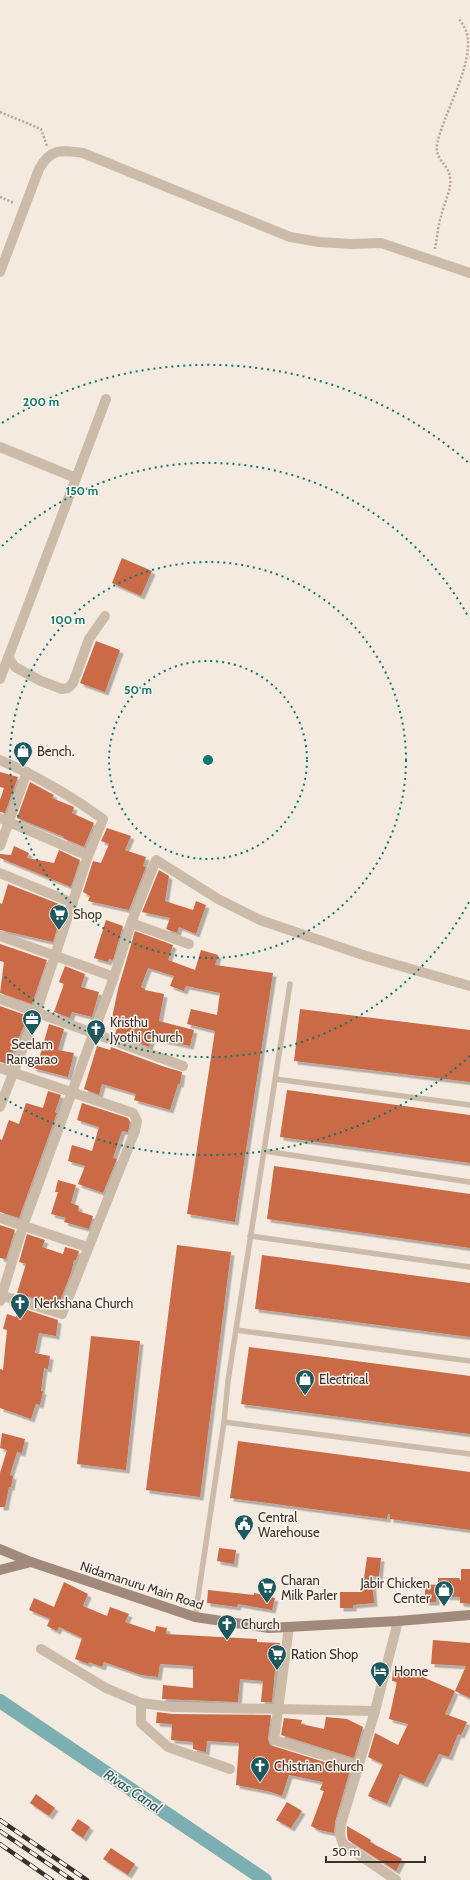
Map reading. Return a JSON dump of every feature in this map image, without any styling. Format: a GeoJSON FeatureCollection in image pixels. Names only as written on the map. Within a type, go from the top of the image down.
{"type":"FeatureCollection","features":[{"type":"Feature","properties":{"kind":"main road","name":"Nidamanuru Main Road"},"geometry":{"type":"LineString","coordinates":[[0,1549],[31,1562],[195,1618],[269,1628],[398,1621],[470,1615]]}},
{"type":"Feature","properties":{"kind":"main road"},"geometry":{"type":"LineString","coordinates":[[0,1570],[31,1562]]}},
{"type":"Feature","properties":{"kind":"street"},"geometry":{"type":"LineString","coordinates":[[0,272],[39,168],[49,154],[63,150],[83,153],[290,237],[319,242],[351,244],[381,243],[470,273]]}},
{"type":"Feature","properties":{"kind":"street"},"geometry":{"type":"LineString","coordinates":[[0,679],[106,399]]}},
{"type":"Feature","properties":{"kind":"street"},"geometry":{"type":"LineString","coordinates":[[0,447],[76,478]]}},
{"type":"Feature","properties":{"kind":"street"},"geometry":{"type":"LineString","coordinates":[[8,657],[14,667],[41,681],[62,688],[68,688],[73,683],[89,639],[105,616]]}},
{"type":"Feature","properties":{"kind":"street"},"geometry":{"type":"LineString","coordinates":[[0,760],[27,772],[72,796],[102,819],[35,1012],[0,1107]]}},
{"type":"Feature","properties":{"kind":"street"},"geometry":{"type":"LineString","coordinates":[[0,846],[5,820],[27,772]]}},
{"type":"Feature","properties":{"kind":"street"},"geometry":{"type":"LineString","coordinates":[[5,820],[88,856]]}},
{"type":"Feature","properties":{"kind":"street"},"geometry":{"type":"LineString","coordinates":[[0,1068],[12,1073],[72,1092],[133,1113],[137,1121],[135,1131],[88,1247],[77,1280],[62,1314],[1,1297],[23,1226],[72,1092],[93,1034],[114,977],[131,923],[156,860],[218,899],[260,920],[366,956],[470,986]]}},
{"type":"Feature","properties":{"kind":"street"},"geometry":{"type":"LineString","coordinates":[[0,873],[73,903]]}},
{"type":"Feature","properties":{"kind":"street"},"geometry":{"type":"LineString","coordinates":[[131,923],[189,944]]}},
{"type":"Feature","properties":{"kind":"street"},"geometry":{"type":"LineString","coordinates":[[0,936],[55,954],[114,977]]}},
{"type":"Feature","properties":{"kind":"street"},"geometry":{"type":"LineString","coordinates":[[0,999],[183,1066]]}},
{"type":"Feature","properties":{"kind":"street"},"geometry":{"type":"LineString","coordinates":[[0,1218],[88,1247]]}},
{"type":"Feature","properties":{"kind":"street"},"geometry":{"type":"LineString","coordinates":[[396,1880],[343,1844],[340,1835],[341,1824],[375,1711],[398,1621]]}},
{"type":"Feature","properties":{"kind":"street"},"geometry":{"type":"LineString","coordinates":[[289,1627],[274,1740],[359,1766]]}},
{"type":"Feature","properties":{"kind":"street"},"geometry":{"type":"LineString","coordinates":[[41,1649],[106,1688],[141,1704],[172,1707],[375,1711]]}},
{"type":"Feature","properties":{"kind":"street"},"geometry":{"type":"LineString","coordinates":[[141,1704],[141,1723],[168,1747],[230,1769]]}},
{"type":"Feature","properties":{"kind":"lane"},"geometry":{"type":"LineString","coordinates":[[195,1618],[224,1422],[228,1381],[290,984]]}},
{"type":"Feature","properties":{"kind":"lane"},"geometry":{"type":"LineString","coordinates":[[275,1079],[470,1105]]}},
{"type":"Feature","properties":{"kind":"lane"},"geometry":{"type":"LineString","coordinates":[[264,1151],[470,1182]]}},
{"type":"Feature","properties":{"kind":"lane"},"geometry":{"type":"LineString","coordinates":[[250,1236],[470,1267]]}},
{"type":"Feature","properties":{"kind":"lane"},"geometry":{"type":"LineString","coordinates":[[236,1330],[470,1361]]}},
{"type":"Feature","properties":{"kind":"lane"},"geometry":{"type":"LineString","coordinates":[[224,1422],[470,1454]]}},
{"type":"Feature","properties":{"kind":"path"},"geometry":{"type":"LineString","coordinates":[[434,260],[440,217],[450,188],[451,178],[449,171],[438,157],[438,144],[464,66],[468,47],[468,36],[463,24],[458,18]]}},
{"type":"Feature","properties":{"kind":"path"},"geometry":{"type":"LineString","coordinates":[[0,112],[41,129],[49,154]]}},
{"type":"Feature","properties":{"kind":"path"},"geometry":{"type":"LineString","coordinates":[[0,197],[24,207]]}},
{"type":"Feature","properties":{"kind":"building"},"geometry":{"type":"Polygon","coordinates":[[[122,558],[152,571],[141,596],[112,583],[122,558]]]}},
{"type":"Feature","properties":{"kind":"building"},"geometry":{"type":"Polygon","coordinates":[[[96,641],[120,650],[105,692],[80,683],[96,641]]]}},
{"type":"Feature","properties":{"kind":"building"},"geometry":{"type":"Polygon","coordinates":[[[0,772],[18,777],[5,813],[0,812],[0,800],[4,788],[0,787],[0,772]]]}},
{"type":"Feature","properties":{"kind":"building"},"geometry":{"type":"Polygon","coordinates":[[[30,782],[54,795],[52,798],[74,807],[72,813],[94,823],[84,847],[63,838],[64,837],[17,818],[30,782]]]}},
{"type":"Feature","properties":{"kind":"building"},"geometry":{"type":"Polygon","coordinates":[[[107,828],[131,836],[125,850],[146,857],[143,866],[146,867],[129,910],[88,901],[90,896],[83,892],[93,861],[101,863],[109,844],[101,841],[107,828]]]}},
{"type":"Feature","properties":{"kind":"building"},"geometry":{"type":"Polygon","coordinates":[[[14,846],[29,853],[27,858],[54,863],[59,850],[80,860],[71,887],[0,858],[0,854],[11,855],[14,846]]]}},
{"type":"Feature","properties":{"kind":"building"},"geometry":{"type":"Polygon","coordinates":[[[159,870],[169,876],[165,901],[193,910],[196,901],[206,905],[196,934],[179,927],[177,933],[166,929],[170,918],[142,912],[159,870]]]}},
{"type":"Feature","properties":{"kind":"building"},"geometry":{"type":"Polygon","coordinates":[[[8,884],[64,906],[53,942],[0,930],[0,903],[2,904],[8,884]]]}},
{"type":"Feature","properties":{"kind":"building"},"geometry":{"type":"Polygon","coordinates":[[[106,920],[123,926],[113,960],[109,959],[108,962],[94,958],[106,920]]]}},
{"type":"Feature","properties":{"kind":"building"},"geometry":{"type":"Polygon","coordinates":[[[135,931],[173,945],[168,960],[195,970],[201,950],[218,955],[215,965],[273,973],[235,1222],[187,1214],[215,1031],[187,1024],[191,1009],[217,1015],[220,993],[186,986],[184,991],[170,986],[174,976],[148,968],[141,987],[145,990],[164,994],[159,1021],[194,1030],[190,1046],[152,1038],[149,1047],[115,1034],[118,1025],[111,1023],[118,989],[135,931]]]}},
{"type":"Feature","properties":{"kind":"building"},"geometry":{"type":"Polygon","coordinates":[[[0,944],[47,960],[32,1004],[0,993],[4,962],[0,961],[0,944]]]}},
{"type":"Feature","properties":{"kind":"building"},"geometry":{"type":"Polygon","coordinates":[[[65,966],[85,974],[81,987],[99,992],[92,1017],[72,1012],[70,1018],[54,1012],[64,984],[59,982],[65,966]]]}},
{"type":"Feature","properties":{"kind":"building"},"geometry":{"type":"Polygon","coordinates":[[[0,1006],[28,1016],[8,1064],[0,1062],[0,1006]]]}},
{"type":"Feature","properties":{"kind":"building"},"geometry":{"type":"Polygon","coordinates":[[[300,1009],[470,1030],[470,1082],[294,1061],[300,1009]]]}},
{"type":"Feature","properties":{"kind":"building"},"geometry":{"type":"Polygon","coordinates":[[[49,1024],[64,1029],[58,1050],[74,1053],[68,1077],[33,1068],[36,1058],[39,1059],[49,1024]]]}},
{"type":"Feature","properties":{"kind":"building"},"geometry":{"type":"Polygon","coordinates":[[[97,1046],[110,1050],[111,1047],[182,1072],[180,1084],[178,1084],[170,1110],[134,1100],[136,1094],[102,1084],[99,1095],[84,1089],[97,1046]]]}},
{"type":"Feature","properties":{"kind":"building"},"geometry":{"type":"Polygon","coordinates":[[[287,1090],[470,1115],[470,1163],[280,1137],[287,1090]]]}},
{"type":"Feature","properties":{"kind":"building"},"geometry":{"type":"Polygon","coordinates":[[[48,1091],[61,1095],[55,1112],[57,1113],[19,1218],[0,1212],[0,1139],[2,1140],[9,1120],[19,1124],[26,1103],[43,1108],[48,1091]]]}},
{"type":"Feature","properties":{"kind":"building"},"geometry":{"type":"Polygon","coordinates":[[[82,1103],[128,1118],[130,1122],[128,1132],[122,1131],[113,1158],[117,1159],[103,1193],[78,1184],[85,1166],[68,1161],[72,1145],[92,1151],[99,1127],[77,1120],[82,1103]]]}},
{"type":"Feature","properties":{"kind":"building"},"geometry":{"type":"Polygon","coordinates":[[[274,1166],[470,1194],[470,1248],[267,1219],[274,1166]]]}},
{"type":"Feature","properties":{"kind":"building"},"geometry":{"type":"Polygon","coordinates":[[[58,1180],[76,1185],[71,1203],[79,1206],[78,1211],[93,1216],[89,1229],[64,1222],[66,1218],[51,1214],[58,1192],[55,1192],[58,1180]]]}},
{"type":"Feature","properties":{"kind":"building"},"geometry":{"type":"Polygon","coordinates":[[[0,1225],[15,1230],[6,1259],[0,1258],[0,1225]]]}},
{"type":"Feature","properties":{"kind":"building"},"geometry":{"type":"Polygon","coordinates":[[[27,1234],[45,1240],[42,1247],[63,1254],[65,1247],[79,1251],[76,1260],[74,1260],[71,1273],[58,1306],[17,1293],[26,1264],[19,1262],[27,1234]]]}},
{"type":"Feature","properties":{"kind":"building"},"geometry":{"type":"Polygon","coordinates":[[[177,1245],[231,1252],[200,1497],[146,1490],[177,1245]]]}},
{"type":"Feature","properties":{"kind":"building"},"geometry":{"type":"Polygon","coordinates":[[[262,1255],[470,1283],[470,1337],[255,1309],[262,1255]]]}},
{"type":"Feature","properties":{"kind":"building"},"geometry":{"type":"Polygon","coordinates":[[[18,1307],[58,1320],[56,1336],[39,1333],[35,1353],[50,1356],[48,1369],[44,1368],[41,1391],[43,1391],[40,1405],[36,1404],[31,1419],[0,1408],[0,1369],[3,1370],[7,1330],[3,1329],[7,1314],[16,1317],[18,1307]]]}},
{"type":"Feature","properties":{"kind":"building"},"geometry":{"type":"Polygon","coordinates":[[[91,1336],[140,1341],[126,1470],[77,1464],[91,1336]]]}},
{"type":"Feature","properties":{"kind":"building"},"geometry":{"type":"Polygon","coordinates":[[[249,1347],[470,1376],[470,1434],[241,1404],[249,1347]]]}},
{"type":"Feature","properties":{"kind":"building"},"geometry":{"type":"Polygon","coordinates":[[[2,1433],[25,1439],[22,1453],[17,1452],[10,1475],[13,1476],[5,1507],[0,1507],[0,1473],[7,1450],[0,1448],[2,1433]]]}},
{"type":"Feature","properties":{"kind":"building"},"geometry":{"type":"Polygon","coordinates":[[[238,1441],[470,1472],[470,1530],[390,1519],[390,1514],[388,1514],[387,1519],[230,1498],[238,1441]]]}},
{"type":"Feature","properties":{"kind":"building"},"geometry":{"type":"Polygon","coordinates":[[[219,1548],[236,1550],[234,1564],[217,1561],[219,1548]]]}},
{"type":"Feature","properties":{"kind":"building"},"geometry":{"type":"Polygon","coordinates":[[[367,1557],[381,1558],[379,1577],[372,1576],[374,1603],[353,1605],[353,1608],[340,1608],[340,1592],[362,1592],[367,1557]]]}},
{"type":"Feature","properties":{"kind":"building"},"geometry":{"type":"Polygon","coordinates":[[[461,1569],[470,1569],[470,1604],[460,1603],[460,1597],[436,1596],[436,1602],[425,1602],[425,1584],[438,1585],[438,1578],[459,1578],[461,1581],[461,1569]]]}},
{"type":"Feature","properties":{"kind":"building"},"geometry":{"type":"Polygon","coordinates":[[[64,1582],[88,1594],[83,1606],[107,1616],[110,1607],[124,1612],[129,1614],[125,1622],[155,1632],[156,1626],[167,1628],[166,1634],[257,1639],[257,1642],[280,1643],[278,1660],[276,1660],[272,1702],[261,1702],[263,1681],[240,1679],[238,1702],[162,1699],[163,1685],[193,1688],[193,1666],[160,1664],[158,1677],[141,1675],[104,1662],[102,1667],[75,1659],[82,1638],[59,1627],[57,1631],[47,1626],[50,1619],[29,1610],[34,1598],[54,1607],[64,1582]]]}},
{"type":"Feature","properties":{"kind":"building"},"geometry":{"type":"Polygon","coordinates":[[[208,1590],[254,1595],[254,1593],[275,1598],[272,1610],[238,1604],[237,1607],[207,1603],[208,1590]]]}},
{"type":"Feature","properties":{"kind":"building"},"geometry":{"type":"Polygon","coordinates":[[[433,1640],[470,1643],[470,1698],[455,1691],[466,1666],[431,1664],[433,1640]]]}},
{"type":"Feature","properties":{"kind":"building"},"geometry":{"type":"Polygon","coordinates":[[[393,1670],[411,1672],[455,1691],[445,1714],[467,1722],[461,1735],[458,1734],[449,1757],[439,1754],[424,1784],[400,1774],[387,1804],[368,1796],[383,1764],[368,1757],[375,1733],[398,1745],[408,1724],[389,1719],[397,1682],[392,1681],[393,1670]]]}},
{"type":"Feature","properties":{"kind":"building"},"geometry":{"type":"Polygon","coordinates":[[[157,1712],[172,1714],[271,1715],[268,1739],[270,1745],[350,1770],[335,1822],[334,1833],[319,1830],[311,1826],[324,1791],[320,1790],[323,1782],[289,1775],[282,1796],[271,1792],[236,1785],[239,1743],[207,1741],[206,1752],[193,1749],[193,1742],[171,1740],[172,1724],[156,1723],[157,1712]]]}},
{"type":"Feature","properties":{"kind":"building"},"geometry":{"type":"Polygon","coordinates":[[[326,1717],[347,1719],[363,1727],[354,1758],[281,1735],[284,1718],[302,1720],[301,1724],[324,1729],[326,1717]]]}},
{"type":"Feature","properties":{"kind":"building"},"geometry":{"type":"Polygon","coordinates":[[[36,1794],[55,1808],[49,1816],[30,1803],[36,1794]]]}},
{"type":"Feature","properties":{"kind":"building"},"geometry":{"type":"Polygon","coordinates":[[[287,1802],[302,1811],[291,1828],[276,1820],[287,1802]]]}},
{"type":"Feature","properties":{"kind":"building"},"geometry":{"type":"Polygon","coordinates":[[[78,1819],[90,1827],[83,1838],[71,1830],[78,1819]]]}},
{"type":"Feature","properties":{"kind":"building"},"geometry":{"type":"Polygon","coordinates":[[[347,1826],[371,1840],[370,1842],[402,1859],[396,1871],[348,1840],[347,1826]]]}},
{"type":"Feature","properties":{"kind":"building"},"geometry":{"type":"Polygon","coordinates":[[[111,1848],[135,1864],[128,1875],[103,1859],[111,1848]]]}},
{"type":"Feature","properties":{"kind":"waterway","name":"Rivas Canal"},"geometry":{"type":"LineString","coordinates":[[0,1701],[265,1880]]}},
{"type":"Feature","properties":{"kind":"railway"},"geometry":{"type":"LineString","coordinates":[[0,1820],[87,1880]]}},
{"type":"Feature","properties":{"kind":"railway"},"geometry":{"type":"LineString","coordinates":[[0,1831],[72,1880]]}},
{"type":"Feature","properties":{"kind":"railway"},"geometry":{"type":"LineString","coordinates":[[0,1844],[52,1880]]}},
{"type":"Feature","properties":{"kind":"place","name":"Bench."},"geometry":{"type":"Point","coordinates":[23,768]}},
{"type":"Feature","properties":{"kind":"place","name":"Shop"},"geometry":{"type":"Point","coordinates":[59,931]}},
{"type":"Feature","properties":{"kind":"place","name":"Seelam Rangarao"},"geometry":{"type":"Point","coordinates":[32,1036]}},
{"type":"Feature","properties":{"kind":"place","name":"Kristhu Jyothi Church"},"geometry":{"type":"Point","coordinates":[96,1046]}},
{"type":"Feature","properties":{"kind":"place","name":"Nerkshana Church"},"geometry":{"type":"Point","coordinates":[20,1320]}},
{"type":"Feature","properties":{"kind":"place","name":"Electrical"},"geometry":{"type":"Point","coordinates":[305,1396]}},
{"type":"Feature","properties":{"kind":"place","name":"Central Warehouse"},"geometry":{"type":"Point","coordinates":[244,1541]}},
{"type":"Feature","properties":{"kind":"place","name":"Charan Milk Parler"},"geometry":{"type":"Point","coordinates":[267,1604]}},
{"type":"Feature","properties":{"kind":"place","name":"Jabir Chicken Center"},"geometry":{"type":"Point","coordinates":[444,1607]}},
{"type":"Feature","properties":{"kind":"place","name":"Church"},"geometry":{"type":"Point","coordinates":[227,1641]}},
{"type":"Feature","properties":{"kind":"place","name":"Ration Shop"},"geometry":{"type":"Point","coordinates":[277,1671]}},
{"type":"Feature","properties":{"kind":"place","name":"Home"},"geometry":{"type":"Point","coordinates":[380,1688]}},
{"type":"Feature","properties":{"kind":"place","name":"Chistrian Church"},"geometry":{"type":"Point","coordinates":[260,1783]}}]}
